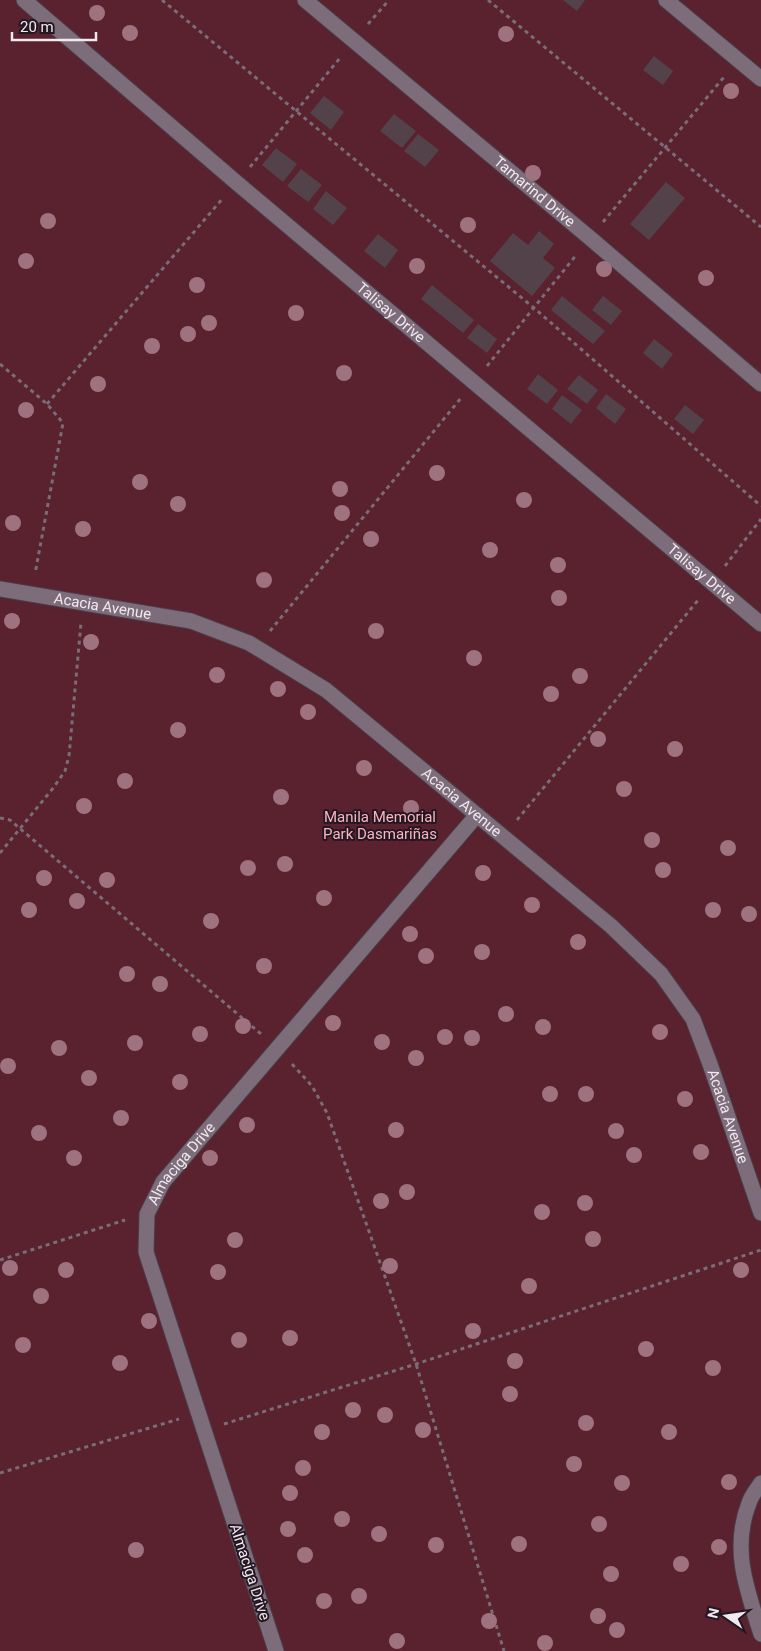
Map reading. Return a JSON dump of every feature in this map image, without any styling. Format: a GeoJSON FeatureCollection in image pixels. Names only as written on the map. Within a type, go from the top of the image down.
{"type":"FeatureCollection","features":[{"type":"Feature","properties":{"kind":"lane","name":"Talisay Drive"},"geometry":{"type":"LineString","coordinates":[[24,0],[237,183],[761,624]]}},
{"type":"Feature","properties":{"kind":"lane","name":"Tamarind Drive"},"geometry":{"type":"LineString","coordinates":[[305,0],[590,238],[761,384]]}},
{"type":"Feature","properties":{"kind":"lane"},"geometry":{"type":"LineString","coordinates":[[666,0],[761,79]]}},
{"type":"Feature","properties":{"kind":"lane","name":"Acacia Avenue"},"geometry":{"type":"LineString","coordinates":[[0,589],[191,621],[249,642],[326,690],[611,926],[662,974],[692,1019],[710,1064],[761,1213]]}},
{"type":"Feature","properties":{"kind":"lane","name":"Almaciga Drive"},"geometry":{"type":"LineString","coordinates":[[276,1651],[146,1252],[147,1214],[163,1182],[477,815]]}},
{"type":"Feature","properties":{"kind":"lane"},"geometry":{"type":"LineString","coordinates":[[761,1483],[749,1502],[740,1538],[741,1563],[746,1588],[761,1634]]}},
{"type":"Feature","properties":{"kind":"path"},"geometry":{"type":"LineString","coordinates":[[162,0],[534,308],[761,506]]}},
{"type":"Feature","properties":{"kind":"path"},"geometry":{"type":"LineString","coordinates":[[47,404],[237,183],[389,0]]}},
{"type":"Feature","properties":{"kind":"path"},"geometry":{"type":"LineString","coordinates":[[488,0],[761,227]]}},
{"type":"Feature","properties":{"kind":"path"},"geometry":{"type":"LineString","coordinates":[[257,647],[590,238],[739,60]]}},
{"type":"Feature","properties":{"kind":"path"},"geometry":{"type":"LineString","coordinates":[[0,364],[47,404],[63,423],[31,594]]}},
{"type":"Feature","properties":{"kind":"path"},"geometry":{"type":"LineString","coordinates":[[503,837],[712,583],[761,519]]}},
{"type":"Feature","properties":{"kind":"path"},"geometry":{"type":"LineString","coordinates":[[0,854],[65,771],[70,756],[82,603]]}},
{"type":"Feature","properties":{"kind":"path"},"geometry":{"type":"LineString","coordinates":[[0,818],[10,820],[278,1048],[312,1086],[327,1113],[416,1364],[504,1651]]}},
{"type":"Feature","properties":{"kind":"path"},"geometry":{"type":"LineString","coordinates":[[0,1260],[147,1214]]}},
{"type":"Feature","properties":{"kind":"path"},"geometry":{"type":"LineString","coordinates":[[204,1431],[416,1364],[761,1250]]}},
{"type":"Feature","properties":{"kind":"path"},"geometry":{"type":"LineString","coordinates":[[0,1473],[199,1413]]}},
{"type":"Feature","properties":{"kind":"green space","name":"Manila Memorial Park Dasmariñas"},"geometry":{"type":"Polygon","coordinates":[[[0,0],[761,0],[761,1651],[0,1651],[0,0]]]}},
{"type":"Feature","properties":{"kind":"building"},"geometry":{"type":"Polygon","coordinates":[[[563,0],[585,0],[577,11],[563,0]]]}},
{"type":"Feature","properties":{"kind":"building"},"geometry":{"type":"Polygon","coordinates":[[[654,56],[673,71],[663,85],[643,70],[654,56]]]}},
{"type":"Feature","properties":{"kind":"building"},"geometry":{"type":"Polygon","coordinates":[[[324,96],[344,112],[331,130],[310,113],[324,96]]]}},
{"type":"Feature","properties":{"kind":"building"},"geometry":{"type":"Polygon","coordinates":[[[394,114],[416,131],[402,148],[380,131],[394,114]]]}},
{"type":"Feature","properties":{"kind":"building"},"geometry":{"type":"Polygon","coordinates":[[[418,134],[439,150],[425,167],[404,151],[418,134]]]}},
{"type":"Feature","properties":{"kind":"building"},"geometry":{"type":"Polygon","coordinates":[[[276,148],[297,164],[283,182],[262,165],[276,148]]]}},
{"type":"Feature","properties":{"kind":"building"},"geometry":{"type":"Polygon","coordinates":[[[301,169],[322,185],[308,202],[287,186],[301,169]]]}},
{"type":"Feature","properties":{"kind":"building"},"geometry":{"type":"Polygon","coordinates":[[[666,182],[685,198],[649,240],[630,224],[666,182]]]}},
{"type":"Feature","properties":{"kind":"building"},"geometry":{"type":"Polygon","coordinates":[[[326,191],[347,208],[333,225],[313,209],[326,191]]]}},
{"type":"Feature","properties":{"kind":"building"},"geometry":{"type":"Polygon","coordinates":[[[539,231],[554,244],[543,258],[555,268],[532,296],[490,261],[513,233],[528,245],[539,231]]]}},
{"type":"Feature","properties":{"kind":"building"},"geometry":{"type":"Polygon","coordinates":[[[378,234],[398,250],[385,268],[364,251],[378,234]]]}},
{"type":"Feature","properties":{"kind":"building"},"geometry":{"type":"Polygon","coordinates":[[[432,285],[474,320],[463,333],[421,299],[432,285]]]}},
{"type":"Feature","properties":{"kind":"building"},"geometry":{"type":"Polygon","coordinates":[[[562,296],[605,331],[593,344],[551,310],[562,296]]]}},
{"type":"Feature","properties":{"kind":"building"},"geometry":{"type":"Polygon","coordinates":[[[603,296],[622,311],[611,325],[592,310],[603,296]]]}},
{"type":"Feature","properties":{"kind":"building"},"geometry":{"type":"Polygon","coordinates":[[[478,324],[497,339],[487,353],[467,338],[478,324]]]}},
{"type":"Feature","properties":{"kind":"building"},"geometry":{"type":"Polygon","coordinates":[[[654,339],[673,354],[662,369],[643,353],[654,339]]]}},
{"type":"Feature","properties":{"kind":"building"},"geometry":{"type":"Polygon","coordinates":[[[538,374],[558,390],[547,404],[527,389],[538,374]]]}},
{"type":"Feature","properties":{"kind":"building"},"geometry":{"type":"Polygon","coordinates":[[[579,375],[598,390],[587,404],[567,389],[579,375]]]}},
{"type":"Feature","properties":{"kind":"building"},"geometry":{"type":"Polygon","coordinates":[[[606,394],[626,409],[615,424],[596,408],[606,394]]]}},
{"type":"Feature","properties":{"kind":"building"},"geometry":{"type":"Polygon","coordinates":[[[562,395],[582,410],[571,424],[552,409],[562,395]]]}},
{"type":"Feature","properties":{"kind":"building"},"geometry":{"type":"Polygon","coordinates":[[[685,405],[704,420],[693,434],[674,419],[685,405]]]}}]}
